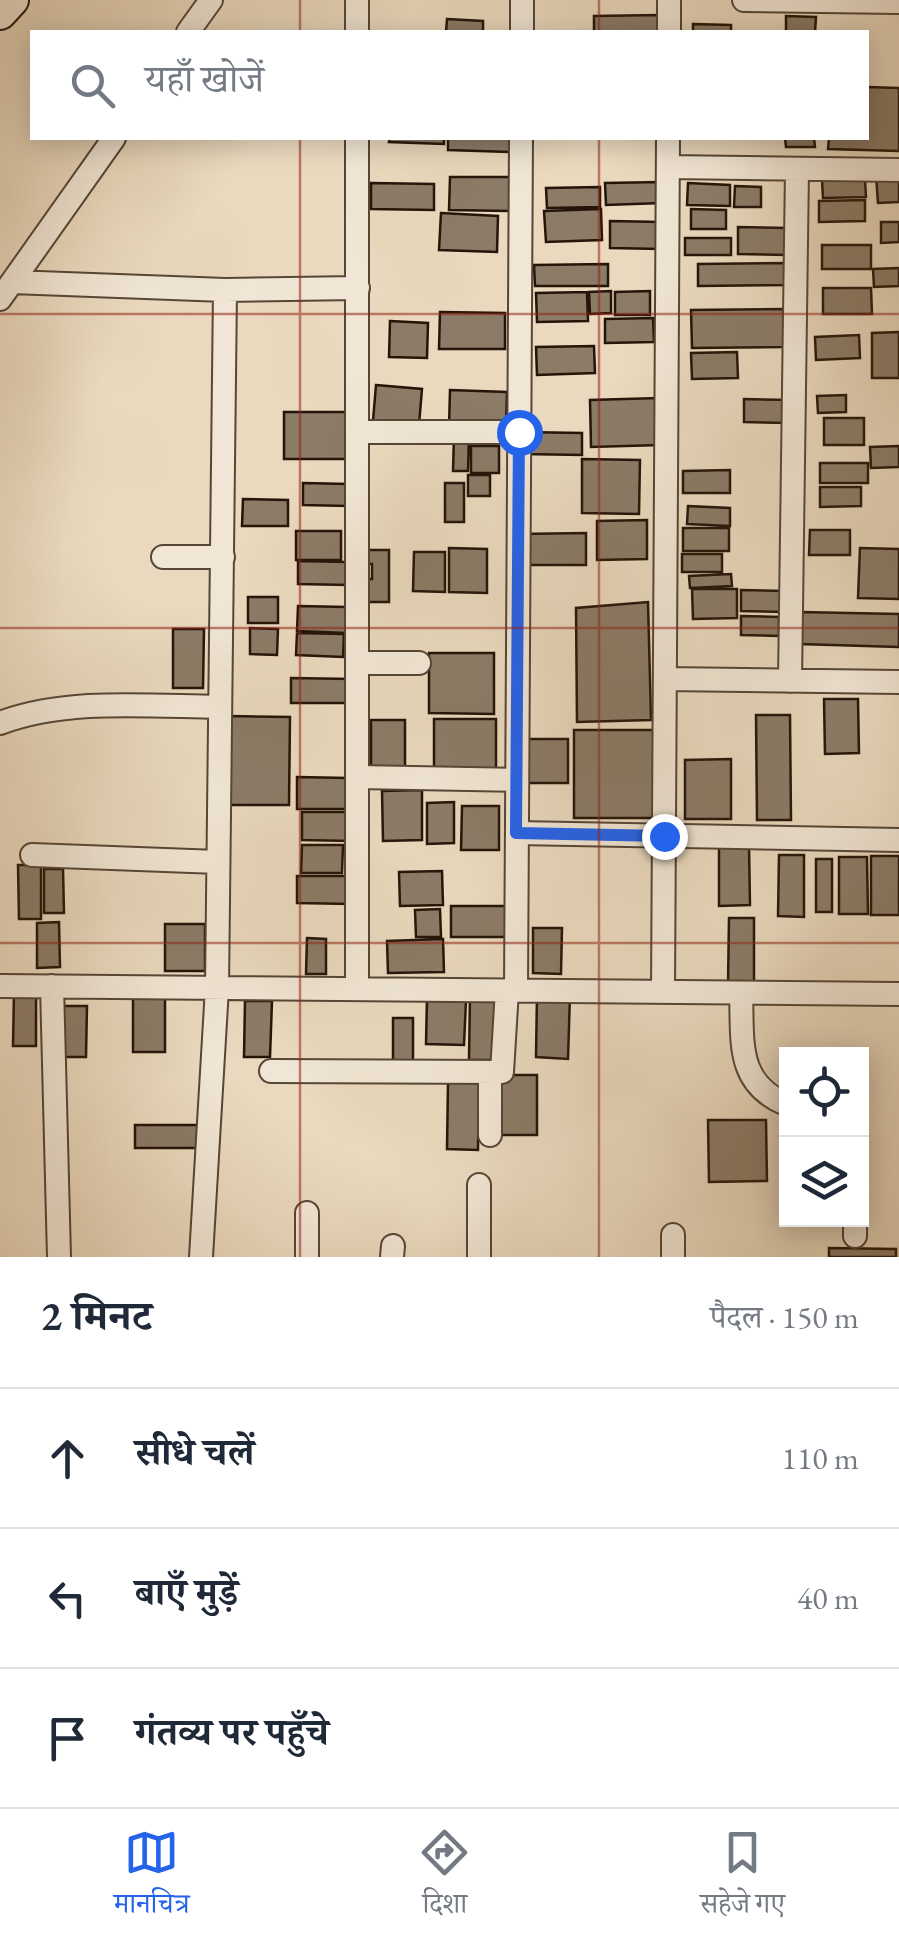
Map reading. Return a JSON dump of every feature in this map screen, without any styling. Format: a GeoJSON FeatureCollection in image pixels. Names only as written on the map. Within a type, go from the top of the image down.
{"type":"FeatureCollection","features":[{"type":"Feature","properties":{"kind":"street"},"geometry":{"type":"LineString","coordinates":[[0,14],[12,0]]}},
{"type":"Feature","properties":{"kind":"street"},"geometry":{"type":"LineString","coordinates":[[189,30],[211,0]]}},
{"type":"Feature","properties":{"kind":"street"},"geometry":{"type":"LineString","coordinates":[[356,0],[357,30]]}},
{"type":"Feature","properties":{"kind":"street"},"geometry":{"type":"LineString","coordinates":[[522,0],[522,30]]}},
{"type":"Feature","properties":{"kind":"street"},"geometry":{"type":"LineString","coordinates":[[669,0],[669,30]]}},
{"type":"Feature","properties":{"kind":"street"},"geometry":{"type":"LineString","coordinates":[[744,0],[899,2]]}},
{"type":"Feature","properties":{"kind":"street"},"geometry":{"type":"LineString","coordinates":[[6,291],[113,140]]}},
{"type":"Feature","properties":{"kind":"street"},"geometry":{"type":"LineString","coordinates":[[357,140],[357,988]]}},
{"type":"Feature","properties":{"kind":"street"},"geometry":{"type":"LineString","coordinates":[[271,1071],[502,1072],[511,990],[516,833],[521,140]]}},
{"type":"Feature","properties":{"kind":"street"},"geometry":{"type":"LineString","coordinates":[[662,992],[668,140]]}},
{"type":"Feature","properties":{"kind":"street"},"geometry":{"type":"LineString","coordinates":[[668,167],[899,170]]}},
{"type":"Feature","properties":{"kind":"street"},"geometry":{"type":"LineString","coordinates":[[790,680],[797,169]]}},
{"type":"Feature","properties":{"kind":"street"},"geometry":{"type":"LineString","coordinates":[[6,291],[358,288]]}},
{"type":"Feature","properties":{"kind":"street"},"geometry":{"type":"LineString","coordinates":[[201,1257],[216,988],[225,290]]}},
{"type":"Feature","properties":{"kind":"street"},"geometry":{"type":"LineString","coordinates":[[358,432],[519,432]]}},
{"type":"Feature","properties":{"kind":"street"},"geometry":{"type":"LineString","coordinates":[[162,557],[223,557]]}},
{"type":"Feature","properties":{"kind":"street"},"geometry":{"type":"LineString","coordinates":[[357,663],[419,663]]}},
{"type":"Feature","properties":{"kind":"street"},"geometry":{"type":"LineString","coordinates":[[664,679],[899,682]]}},
{"type":"Feature","properties":{"kind":"street"},"geometry":{"type":"LineString","coordinates":[[0,723],[17,716],[77,708],[218,707]]}},
{"type":"Feature","properties":{"kind":"street"},"geometry":{"type":"LineString","coordinates":[[357,777],[517,780]]}},
{"type":"Feature","properties":{"kind":"street"},"geometry":{"type":"LineString","coordinates":[[516,833],[899,840]]}},
{"type":"Feature","properties":{"kind":"street"},"geometry":{"type":"LineString","coordinates":[[32,855],[218,862]]}},
{"type":"Feature","properties":{"kind":"street"},"geometry":{"type":"LineString","coordinates":[[0,986],[899,994]]}},
{"type":"Feature","properties":{"kind":"street"},"geometry":{"type":"LineString","coordinates":[[52,986],[59,1257]]}},
{"type":"Feature","properties":{"kind":"street"},"geometry":{"type":"LineString","coordinates":[[741,993],[744,1062],[756,1083],[779,1101]]}},
{"type":"Feature","properties":{"kind":"street"},"geometry":{"type":"LineString","coordinates":[[490,1073],[490,1135]]}},
{"type":"Feature","properties":{"kind":"street"},"geometry":{"type":"LineString","coordinates":[[479,1185],[479,1257]]}},
{"type":"Feature","properties":{"kind":"street"},"geometry":{"type":"LineString","coordinates":[[306,1257],[307,1213]]}},
{"type":"Feature","properties":{"kind":"building"},"geometry":{"type":"Polygon","coordinates":[[[658,15],[658,30],[594,30],[594,16],[658,15]]]}},
{"type":"Feature","properties":{"kind":"building"},"geometry":{"type":"Polygon","coordinates":[[[786,16],[816,17],[815,30],[786,30],[786,16]]]}},
{"type":"Feature","properties":{"kind":"building"},"geometry":{"type":"Polygon","coordinates":[[[447,19],[483,21],[483,30],[446,30],[447,19]]]}},
{"type":"Feature","properties":{"kind":"building"},"geometry":{"type":"Polygon","coordinates":[[[693,24],[731,25],[731,30],[693,30],[693,24]]]}},
{"type":"Feature","properties":{"kind":"building"},"geometry":{"type":"Polygon","coordinates":[[[869,87],[899,88],[899,151],[828,149],[829,140],[869,140],[869,87]]]}},
{"type":"Feature","properties":{"kind":"building"},"geometry":{"type":"Polygon","coordinates":[[[444,140],[444,144],[389,142],[444,140]]]}},
{"type":"Feature","properties":{"kind":"building"},"geometry":{"type":"Polygon","coordinates":[[[448,140],[512,140],[511,152],[448,150],[448,140]]]}},
{"type":"Feature","properties":{"kind":"building"},"geometry":{"type":"Polygon","coordinates":[[[785,140],[814,140],[815,147],[786,147],[785,140]]]}},
{"type":"Feature","properties":{"kind":"building"},"geometry":{"type":"Polygon","coordinates":[[[899,174],[899,202],[878,203],[876,175],[899,174]]]}},
{"type":"Feature","properties":{"kind":"building"},"geometry":{"type":"Polygon","coordinates":[[[450,177],[510,177],[510,211],[449,210],[450,177]]]}},
{"type":"Feature","properties":{"kind":"building"},"geometry":{"type":"Polygon","coordinates":[[[822,180],[865,180],[866,197],[823,198],[822,180]]]}},
{"type":"Feature","properties":{"kind":"building"},"geometry":{"type":"Polygon","coordinates":[[[661,182],[662,203],[606,205],[605,183],[661,182]]]}},
{"type":"Feature","properties":{"kind":"building"},"geometry":{"type":"Polygon","coordinates":[[[371,183],[434,184],[434,210],[371,209],[371,183]]]}},
{"type":"Feature","properties":{"kind":"building"},"geometry":{"type":"Polygon","coordinates":[[[688,183],[730,185],[730,206],[687,205],[688,183]]]}},
{"type":"Feature","properties":{"kind":"building"},"geometry":{"type":"Polygon","coordinates":[[[735,186],[761,187],[761,207],[734,207],[735,186]]]}},
{"type":"Feature","properties":{"kind":"building"},"geometry":{"type":"Polygon","coordinates":[[[600,187],[600,207],[547,208],[546,188],[600,187]]]}},
{"type":"Feature","properties":{"kind":"building"},"geometry":{"type":"Polygon","coordinates":[[[865,200],[865,221],[819,222],[819,201],[865,200]]]}},
{"type":"Feature","properties":{"kind":"building"},"geometry":{"type":"Polygon","coordinates":[[[601,209],[602,240],[546,242],[544,211],[601,209]]]}},
{"type":"Feature","properties":{"kind":"building"},"geometry":{"type":"Polygon","coordinates":[[[691,209],[726,210],[726,229],[691,229],[691,209]]]}},
{"type":"Feature","properties":{"kind":"building"},"geometry":{"type":"Polygon","coordinates":[[[441,213],[498,216],[497,252],[439,250],[441,213]]]}},
{"type":"Feature","properties":{"kind":"building"},"geometry":{"type":"Polygon","coordinates":[[[610,221],[661,222],[661,249],[610,248],[610,221]]]}},
{"type":"Feature","properties":{"kind":"building"},"geometry":{"type":"Polygon","coordinates":[[[881,222],[899,222],[899,242],[881,243],[881,222]]]}},
{"type":"Feature","properties":{"kind":"building"},"geometry":{"type":"Polygon","coordinates":[[[738,227],[788,228],[788,255],[738,254],[738,227]]]}},
{"type":"Feature","properties":{"kind":"building"},"geometry":{"type":"Polygon","coordinates":[[[685,238],[731,238],[731,255],[685,255],[685,238]]]}},
{"type":"Feature","properties":{"kind":"building"},"geometry":{"type":"Polygon","coordinates":[[[822,245],[871,245],[871,269],[822,269],[822,245]]]}},
{"type":"Feature","properties":{"kind":"building"},"geometry":{"type":"Polygon","coordinates":[[[795,263],[795,285],[698,286],[698,264],[795,263]]]}},
{"type":"Feature","properties":{"kind":"building"},"geometry":{"type":"Polygon","coordinates":[[[608,264],[608,286],[535,286],[534,265],[608,264]]]}},
{"type":"Feature","properties":{"kind":"building"},"geometry":{"type":"Polygon","coordinates":[[[899,268],[899,286],[874,287],[873,269],[899,268]]]}},
{"type":"Feature","properties":{"kind":"building"},"geometry":{"type":"Polygon","coordinates":[[[823,288],[871,288],[872,314],[823,314],[823,288]]]}},
{"type":"Feature","properties":{"kind":"building"},"geometry":{"type":"Polygon","coordinates":[[[611,291],[611,313],[590,314],[589,292],[611,291]]]}},
{"type":"Feature","properties":{"kind":"building"},"geometry":{"type":"Polygon","coordinates":[[[650,291],[650,315],[615,315],[615,292],[650,291]]]}},
{"type":"Feature","properties":{"kind":"building"},"geometry":{"type":"Polygon","coordinates":[[[587,292],[588,321],[537,322],[536,293],[587,292]]]}},
{"type":"Feature","properties":{"kind":"building"},"geometry":{"type":"Polygon","coordinates":[[[783,309],[784,347],[692,348],[691,310],[783,309]]]}},
{"type":"Feature","properties":{"kind":"building"},"geometry":{"type":"Polygon","coordinates":[[[440,312],[505,313],[505,349],[439,349],[440,312]]]}},
{"type":"Feature","properties":{"kind":"building"},"geometry":{"type":"Polygon","coordinates":[[[653,318],[654,342],[605,343],[605,319],[653,318]]]}},
{"type":"Feature","properties":{"kind":"building"},"geometry":{"type":"Polygon","coordinates":[[[390,321],[428,323],[427,358],[389,357],[390,321]]]}},
{"type":"Feature","properties":{"kind":"building"},"geometry":{"type":"Polygon","coordinates":[[[899,332],[899,378],[872,378],[872,333],[899,332]]]}},
{"type":"Feature","properties":{"kind":"building"},"geometry":{"type":"Polygon","coordinates":[[[859,335],[860,358],[816,360],[815,337],[859,335]]]}},
{"type":"Feature","properties":{"kind":"building"},"geometry":{"type":"Polygon","coordinates":[[[594,346],[595,373],[537,375],[536,347],[594,346]]]}},
{"type":"Feature","properties":{"kind":"building"},"geometry":{"type":"Polygon","coordinates":[[[737,352],[738,378],[692,379],[691,353],[737,352]]]}},
{"type":"Feature","properties":{"kind":"building"},"geometry":{"type":"Polygon","coordinates":[[[376,385],[422,389],[419,425],[373,421],[376,385]]]}},
{"type":"Feature","properties":{"kind":"building"},"geometry":{"type":"Polygon","coordinates":[[[450,390],[507,392],[506,429],[449,427],[450,390]]]}},
{"type":"Feature","properties":{"kind":"building"},"geometry":{"type":"Polygon","coordinates":[[[846,395],[846,412],[818,413],[817,396],[846,395]]]}},
{"type":"Feature","properties":{"kind":"building"},"geometry":{"type":"Polygon","coordinates":[[[659,398],[660,445],[591,447],[590,400],[659,398]]]}},
{"type":"Feature","properties":{"kind":"building"},"geometry":{"type":"Polygon","coordinates":[[[744,399],[790,400],[789,423],[744,422],[744,399]]]}},
{"type":"Feature","properties":{"kind":"building"},"geometry":{"type":"Polygon","coordinates":[[[284,412],[347,412],[347,459],[284,459],[284,412]]]}},
{"type":"Feature","properties":{"kind":"building"},"geometry":{"type":"Polygon","coordinates":[[[824,418],[864,418],[864,445],[824,445],[824,418]]]}},
{"type":"Feature","properties":{"kind":"building"},"geometry":{"type":"Polygon","coordinates":[[[521,432],[582,433],[582,455],[521,454],[521,432]]]}},
{"type":"Feature","properties":{"kind":"building"},"geometry":{"type":"Polygon","coordinates":[[[454,436],[469,436],[468,471],[453,471],[454,436]]]}},
{"type":"Feature","properties":{"kind":"building"},"geometry":{"type":"Polygon","coordinates":[[[471,446],[499,446],[499,473],[471,473],[471,446]]]}},
{"type":"Feature","properties":{"kind":"building"},"geometry":{"type":"Polygon","coordinates":[[[899,446],[899,467],[871,468],[870,447],[899,446]]]}},
{"type":"Feature","properties":{"kind":"building"},"geometry":{"type":"Polygon","coordinates":[[[582,459],[640,460],[639,514],[582,513],[582,459]]]}},
{"type":"Feature","properties":{"kind":"building"},"geometry":{"type":"Polygon","coordinates":[[[820,463],[868,463],[868,483],[820,483],[820,463]]]}},
{"type":"Feature","properties":{"kind":"building"},"geometry":{"type":"Polygon","coordinates":[[[730,470],[730,493],[683,493],[683,471],[730,470]]]}},
{"type":"Feature","properties":{"kind":"building"},"geometry":{"type":"Polygon","coordinates":[[[468,475],[490,475],[490,496],[468,496],[468,475]]]}},
{"type":"Feature","properties":{"kind":"building"},"geometry":{"type":"Polygon","coordinates":[[[303,483],[348,484],[348,506],[303,505],[303,483]]]}},
{"type":"Feature","properties":{"kind":"building"},"geometry":{"type":"Polygon","coordinates":[[[445,483],[464,483],[464,522],[445,522],[445,483]]]}},
{"type":"Feature","properties":{"kind":"building"},"geometry":{"type":"Polygon","coordinates":[[[820,487],[861,487],[861,506],[820,507],[820,487]]]}},
{"type":"Feature","properties":{"kind":"building"},"geometry":{"type":"Polygon","coordinates":[[[243,499],[288,500],[288,526],[242,526],[243,499]]]}},
{"type":"Feature","properties":{"kind":"building"},"geometry":{"type":"Polygon","coordinates":[[[688,506],[730,508],[730,526],[687,524],[688,506]]]}},
{"type":"Feature","properties":{"kind":"building"},"geometry":{"type":"Polygon","coordinates":[[[647,520],[647,559],[597,560],[597,521],[647,520]]]}},
{"type":"Feature","properties":{"kind":"building"},"geometry":{"type":"Polygon","coordinates":[[[683,528],[729,528],[729,551],[683,551],[683,528]]]}},
{"type":"Feature","properties":{"kind":"building"},"geometry":{"type":"Polygon","coordinates":[[[810,530],[850,530],[850,555],[809,555],[810,530]]]}},
{"type":"Feature","properties":{"kind":"building"},"geometry":{"type":"Polygon","coordinates":[[[296,531],[341,531],[341,560],[296,560],[296,531]]]}},
{"type":"Feature","properties":{"kind":"building"},"geometry":{"type":"Polygon","coordinates":[[[586,533],[586,565],[520,565],[519,534],[586,533]]]}},
{"type":"Feature","properties":{"kind":"building"},"geometry":{"type":"Polygon","coordinates":[[[449,548],[487,549],[487,593],[449,592],[449,548]]]}},
{"type":"Feature","properties":{"kind":"building"},"geometry":{"type":"Polygon","coordinates":[[[860,548],[899,549],[899,599],[858,598],[860,548]]]}},
{"type":"Feature","properties":{"kind":"building"},"geometry":{"type":"Polygon","coordinates":[[[367,550],[389,550],[389,602],[367,602],[367,579],[372,579],[372,564],[367,564],[367,550]]]}},
{"type":"Feature","properties":{"kind":"building"},"geometry":{"type":"Polygon","coordinates":[[[414,552],[445,552],[445,592],[413,591],[414,552]]]}},
{"type":"Feature","properties":{"kind":"building"},"geometry":{"type":"Polygon","coordinates":[[[682,554],[722,554],[722,572],[682,572],[682,554]]]}},
{"type":"Feature","properties":{"kind":"building"},"geometry":{"type":"Polygon","coordinates":[[[298,561],[349,562],[349,585],[298,584],[298,561]]]}},
{"type":"Feature","properties":{"kind":"building"},"geometry":{"type":"Polygon","coordinates":[[[731,574],[732,586],[690,588],[689,576],[731,574]]]}},
{"type":"Feature","properties":{"kind":"building"},"geometry":{"type":"Polygon","coordinates":[[[692,589],[737,589],[737,618],[693,619],[692,589]]]}},
{"type":"Feature","properties":{"kind":"building"},"geometry":{"type":"Polygon","coordinates":[[[741,590],[785,591],[785,612],[741,611],[741,590]]]}},
{"type":"Feature","properties":{"kind":"building"},"geometry":{"type":"Polygon","coordinates":[[[248,597],[278,597],[278,623],[248,623],[248,597]]]}},
{"type":"Feature","properties":{"kind":"building"},"geometry":{"type":"Polygon","coordinates":[[[648,602],[651,720],[577,722],[576,608],[648,602]]]}},
{"type":"Feature","properties":{"kind":"building"},"geometry":{"type":"Polygon","coordinates":[[[298,606],[347,607],[346,633],[297,631],[298,606]]]}},
{"type":"Feature","properties":{"kind":"building"},"geometry":{"type":"Polygon","coordinates":[[[800,612],[899,614],[899,647],[799,644],[800,612]]]}},
{"type":"Feature","properties":{"kind":"building"},"geometry":{"type":"Polygon","coordinates":[[[741,616],[779,617],[779,636],[741,635],[741,616]]]}},
{"type":"Feature","properties":{"kind":"building"},"geometry":{"type":"Polygon","coordinates":[[[250,628],[278,629],[277,655],[250,654],[250,628]]]}},
{"type":"Feature","properties":{"kind":"building"},"geometry":{"type":"Polygon","coordinates":[[[173,629],[204,629],[203,688],[173,688],[173,629]]]}},
{"type":"Feature","properties":{"kind":"building"},"geometry":{"type":"Polygon","coordinates":[[[297,633],[344,634],[343,657],[296,655],[297,633]]]}},
{"type":"Feature","properties":{"kind":"building"},"geometry":{"type":"Polygon","coordinates":[[[429,653],[494,653],[494,714],[429,713],[429,653]]]}},
{"type":"Feature","properties":{"kind":"building"},"geometry":{"type":"Polygon","coordinates":[[[291,678],[352,679],[352,703],[291,703],[291,678]]]}},
{"type":"Feature","properties":{"kind":"building"},"geometry":{"type":"Polygon","coordinates":[[[824,699],[858,699],[859,753],[825,754],[824,699]]]}},
{"type":"Feature","properties":{"kind":"building"},"geometry":{"type":"Polygon","coordinates":[[[756,715],[790,715],[791,820],[757,820],[756,715]]]}},
{"type":"Feature","properties":{"kind":"building"},"geometry":{"type":"Polygon","coordinates":[[[229,716],[290,717],[289,805],[228,805],[229,716]]]}},
{"type":"Feature","properties":{"kind":"building"},"geometry":{"type":"Polygon","coordinates":[[[434,719],[496,719],[496,773],[434,772],[434,719]]]}},
{"type":"Feature","properties":{"kind":"building"},"geometry":{"type":"Polygon","coordinates":[[[371,720],[405,720],[405,769],[371,769],[371,720]]]}},
{"type":"Feature","properties":{"kind":"building"},"geometry":{"type":"Polygon","coordinates":[[[574,730],[662,730],[662,818],[574,818],[574,730]]]}},
{"type":"Feature","properties":{"kind":"building"},"geometry":{"type":"Polygon","coordinates":[[[522,739],[568,739],[568,783],[522,783],[522,739]]]}},
{"type":"Feature","properties":{"kind":"building"},"geometry":{"type":"Polygon","coordinates":[[[731,759],[731,819],[685,819],[685,760],[731,759]]]}},
{"type":"Feature","properties":{"kind":"building"},"geometry":{"type":"Polygon","coordinates":[[[297,777],[348,778],[348,809],[297,809],[297,777]]]}},
{"type":"Feature","properties":{"kind":"building"},"geometry":{"type":"Polygon","coordinates":[[[422,790],[422,840],[383,841],[382,791],[422,790]]]}},
{"type":"Feature","properties":{"kind":"building"},"geometry":{"type":"Polygon","coordinates":[[[454,802],[454,843],[427,844],[427,803],[454,802]]]}},
{"type":"Feature","properties":{"kind":"building"},"geometry":{"type":"Polygon","coordinates":[[[462,806],[499,806],[499,850],[461,850],[462,806]]]}},
{"type":"Feature","properties":{"kind":"building"},"geometry":{"type":"Polygon","coordinates":[[[302,812],[351,812],[351,841],[302,840],[302,812]]]}},
{"type":"Feature","properties":{"kind":"building"},"geometry":{"type":"Polygon","coordinates":[[[302,845],[343,845],[342,873],[301,873],[302,845]]]}},
{"type":"Feature","properties":{"kind":"building"},"geometry":{"type":"Polygon","coordinates":[[[749,845],[750,905],[719,906],[719,846],[749,845]]]}},
{"type":"Feature","properties":{"kind":"building"},"geometry":{"type":"Polygon","coordinates":[[[779,855],[804,855],[804,917],[778,916],[779,855]]]}},
{"type":"Feature","properties":{"kind":"building"},"geometry":{"type":"Polygon","coordinates":[[[871,856],[899,856],[899,915],[871,915],[871,856]]]}},
{"type":"Feature","properties":{"kind":"building"},"geometry":{"type":"Polygon","coordinates":[[[839,857],[867,857],[868,914],[839,914],[839,857]]]}},
{"type":"Feature","properties":{"kind":"building"},"geometry":{"type":"Polygon","coordinates":[[[816,859],[832,859],[832,912],[816,912],[816,859]]]}},
{"type":"Feature","properties":{"kind":"building"},"geometry":{"type":"Polygon","coordinates":[[[18,865],[41,865],[41,919],[19,919],[18,865]]]}},
{"type":"Feature","properties":{"kind":"building"},"geometry":{"type":"Polygon","coordinates":[[[44,869],[63,869],[64,913],[44,913],[44,869]]]}},
{"type":"Feature","properties":{"kind":"building"},"geometry":{"type":"Polygon","coordinates":[[[442,871],[443,905],[400,906],[399,872],[442,871]]]}},
{"type":"Feature","properties":{"kind":"building"},"geometry":{"type":"Polygon","coordinates":[[[297,876],[352,876],[351,904],[297,903],[297,876]]]}},
{"type":"Feature","properties":{"kind":"building"},"geometry":{"type":"Polygon","coordinates":[[[451,906],[509,906],[509,937],[451,937],[451,906]]]}},
{"type":"Feature","properties":{"kind":"building"},"geometry":{"type":"Polygon","coordinates":[[[440,909],[441,937],[416,937],[415,910],[440,909]]]}},
{"type":"Feature","properties":{"kind":"building"},"geometry":{"type":"Polygon","coordinates":[[[729,918],[754,918],[754,986],[728,985],[729,918]]]}},
{"type":"Feature","properties":{"kind":"building"},"geometry":{"type":"Polygon","coordinates":[[[59,922],[60,967],[37,968],[37,923],[59,922]]]}},
{"type":"Feature","properties":{"kind":"building"},"geometry":{"type":"Polygon","coordinates":[[[165,924],[205,924],[205,971],[165,971],[165,924]]]}},
{"type":"Feature","properties":{"kind":"building"},"geometry":{"type":"Polygon","coordinates":[[[533,928],[562,928],[561,974],[533,973],[533,928]]]}},
{"type":"Feature","properties":{"kind":"building"},"geometry":{"type":"Polygon","coordinates":[[[307,938],[326,939],[326,974],[306,974],[307,938]]]}},
{"type":"Feature","properties":{"kind":"building"},"geometry":{"type":"Polygon","coordinates":[[[443,939],[444,972],[388,973],[387,941],[443,939]]]}},
{"type":"Feature","properties":{"kind":"building"},"geometry":{"type":"Polygon","coordinates":[[[14,991],[36,991],[36,1046],[13,1046],[14,991]]]}},
{"type":"Feature","properties":{"kind":"building"},"geometry":{"type":"Polygon","coordinates":[[[133,994],[165,994],[165,1052],[133,1052],[133,994]]]}},
{"type":"Feature","properties":{"kind":"building"},"geometry":{"type":"Polygon","coordinates":[[[537,994],[570,995],[568,1059],[536,1057],[537,994]]]}},
{"type":"Feature","properties":{"kind":"building"},"geometry":{"type":"Polygon","coordinates":[[[470,997],[498,997],[497,1060],[469,1060],[470,997]]]}},
{"type":"Feature","properties":{"kind":"building"},"geometry":{"type":"Polygon","coordinates":[[[427,998],[466,1000],[464,1045],[426,1044],[427,998]]]}},
{"type":"Feature","properties":{"kind":"building"},"geometry":{"type":"Polygon","coordinates":[[[245,1001],[272,1001],[270,1057],[244,1057],[245,1001]]]}},
{"type":"Feature","properties":{"kind":"building"},"geometry":{"type":"Polygon","coordinates":[[[57,1006],[87,1006],[86,1057],[57,1057],[57,1006]]]}},
{"type":"Feature","properties":{"kind":"building"},"geometry":{"type":"Polygon","coordinates":[[[393,1018],[413,1018],[413,1061],[393,1061],[393,1018]]]}},
{"type":"Feature","properties":{"kind":"building"},"geometry":{"type":"Polygon","coordinates":[[[500,1075],[537,1075],[537,1135],[500,1135],[500,1075]]]}},
{"type":"Feature","properties":{"kind":"building"},"geometry":{"type":"Polygon","coordinates":[[[448,1082],[479,1083],[478,1150],[447,1149],[448,1082]]]}},
{"type":"Feature","properties":{"kind":"building"},"geometry":{"type":"Polygon","coordinates":[[[708,1120],[766,1120],[767,1181],[709,1182],[708,1120]]]}},
{"type":"Feature","properties":{"kind":"building"},"geometry":{"type":"Polygon","coordinates":[[[135,1125],[201,1125],[201,1148],[135,1148],[135,1125]]]}},
{"type":"Feature","properties":{"kind":"building"},"geometry":{"type":"Polygon","coordinates":[[[829,1248],[896,1249],[896,1257],[829,1257],[829,1248]]]}},
{"type":"Feature","properties":{"kind":"route"},"geometry":{"type":"LineString","coordinates":[[519,432],[516,833],[664,836]]}}]}
